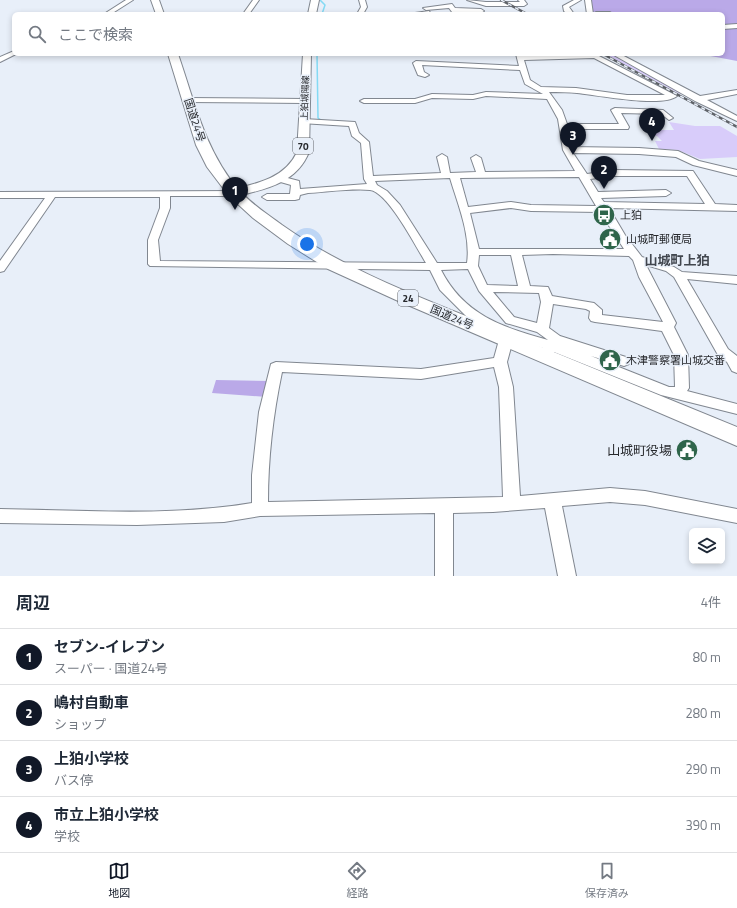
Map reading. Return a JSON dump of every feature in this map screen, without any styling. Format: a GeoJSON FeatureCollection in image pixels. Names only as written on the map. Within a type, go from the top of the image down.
{"type":"FeatureCollection","features":[{"type":"Feature","properties":{"kind":"highway"},"geometry":{"type":"LineString","coordinates":[[155,0],[159,12]]}},
{"type":"Feature","properties":{"kind":"highway","name":"国道24号"},"geometry":{"type":"LineString","coordinates":[[174,56],[203,145],[214,167],[234,193],[258,215],[294,241],[334,265],[506,340],[550,347],[737,437]]}},
{"type":"Feature","properties":{"kind":"main road"},"geometry":{"type":"LineString","coordinates":[[312,12],[315,0]]}},
{"type":"Feature","properties":{"kind":"main road","name":"上狛城陽線"},"geometry":{"type":"LineString","coordinates":[[234,193],[280,179],[294,170],[301,162],[303,152],[307,56]]}},
{"type":"Feature","properties":{"kind":"street"},"geometry":{"type":"LineString","coordinates":[[110,12],[130,0]]}},
{"type":"Feature","properties":{"kind":"street"},"geometry":{"type":"LineString","coordinates":[[247,12],[256,0]]}},
{"type":"Feature","properties":{"kind":"street"},"geometry":{"type":"LineString","coordinates":[[361,12],[364,7],[362,0]]}},
{"type":"Feature","properties":{"kind":"street"},"geometry":{"type":"LineString","coordinates":[[470,0],[485,10]]}},
{"type":"Feature","properties":{"kind":"street"},"geometry":{"type":"LineString","coordinates":[[415,12],[428,6],[452,6],[452,10],[485,10],[524,4],[521,0]]}},
{"type":"Feature","properties":{"kind":"street"},"geometry":{"type":"LineString","coordinates":[[568,12],[566,6],[578,0]]}},
{"type":"Feature","properties":{"kind":"street"},"geometry":{"type":"LineString","coordinates":[[588,0],[589,12]]}},
{"type":"Feature","properties":{"kind":"street"},"geometry":{"type":"LineString","coordinates":[[725,27],[737,26]]}},
{"type":"Feature","properties":{"kind":"street"},"geometry":{"type":"LineString","coordinates":[[0,56],[12,53]]}},
{"type":"Feature","properties":{"kind":"street"},"geometry":{"type":"LineString","coordinates":[[0,60],[12,53]]}},
{"type":"Feature","properties":{"kind":"street"},"geometry":{"type":"LineString","coordinates":[[425,75],[421,73],[417,63],[478,66],[485,71],[522,64],[596,56],[672,96],[653,98],[541,89]]}},
{"type":"Feature","properties":{"kind":"street"},"geometry":{"type":"LineString","coordinates":[[619,56],[737,119]]}},
{"type":"Feature","properties":{"kind":"street"},"geometry":{"type":"LineString","coordinates":[[522,64],[528,83],[541,89],[549,97],[560,116],[567,150],[602,207],[635,256],[644,277],[670,323],[666,327]]}},
{"type":"Feature","properties":{"kind":"street"},"geometry":{"type":"LineString","coordinates":[[698,99],[737,92]]}},
{"type":"Feature","properties":{"kind":"street"},"geometry":{"type":"LineString","coordinates":[[364,101],[415,101],[432,96],[473,97],[486,94],[549,97]]}},
{"type":"Feature","properties":{"kind":"street"},"geometry":{"type":"LineString","coordinates":[[188,100],[304,101]]}},
{"type":"Feature","properties":{"kind":"street"},"geometry":{"type":"LineString","coordinates":[[563,126],[625,127],[615,110],[663,112],[669,118]]}},
{"type":"Feature","properties":{"kind":"street"},"geometry":{"type":"LineString","coordinates":[[304,121],[352,124],[355,134],[365,142],[371,183],[396,207],[434,266],[444,287],[473,316],[509,333],[677,394],[737,409]]}},
{"type":"Feature","properties":{"kind":"street"},"geometry":{"type":"LineString","coordinates":[[567,150],[639,151],[678,154],[696,162],[737,173]]}},
{"type":"Feature","properties":{"kind":"street"},"geometry":{"type":"LineString","coordinates":[[442,157],[465,210],[474,252],[472,266],[483,288],[510,320],[542,329]]}},
{"type":"Feature","properties":{"kind":"street"},"geometry":{"type":"LineString","coordinates":[[476,158],[481,175]]}},
{"type":"Feature","properties":{"kind":"street"},"geometry":{"type":"LineString","coordinates":[[295,193],[308,190],[371,183],[404,176],[583,175],[652,172],[690,173],[712,207]]}},
{"type":"Feature","properties":{"kind":"street"},"geometry":{"type":"LineString","coordinates":[[652,172],[676,206]]}},
{"type":"Feature","properties":{"kind":"street"},"geometry":{"type":"LineString","coordinates":[[267,197],[295,197],[296,183],[280,179]]}},
{"type":"Feature","properties":{"kind":"street"},"geometry":{"type":"LineString","coordinates":[[0,195],[166,195],[234,193]]}},
{"type":"Feature","properties":{"kind":"street"},"geometry":{"type":"LineString","coordinates":[[595,195],[666,193]]}},
{"type":"Feature","properties":{"kind":"street"},"geometry":{"type":"LineString","coordinates":[[0,269],[52,195]]}},
{"type":"Feature","properties":{"kind":"street"},"geometry":{"type":"LineString","coordinates":[[166,195],[165,208],[155,232],[154,264],[334,265],[385,268],[472,266]]}},
{"type":"Feature","properties":{"kind":"street"},"geometry":{"type":"LineString","coordinates":[[465,210],[511,205],[531,208],[676,206],[737,208]]}},
{"type":"Feature","properties":{"kind":"street"},"geometry":{"type":"LineString","coordinates":[[474,252],[635,256],[679,275],[737,280]]}},
{"type":"Feature","properties":{"kind":"street"},"geometry":{"type":"LineString","coordinates":[[516,252],[524,289]]}},
{"type":"Feature","properties":{"kind":"street"},"geometry":{"type":"LineString","coordinates":[[679,275],[723,352],[735,362]]}},
{"type":"Feature","properties":{"kind":"street"},"geometry":{"type":"LineString","coordinates":[[483,288],[544,290],[547,299],[542,329],[550,347]]}},
{"type":"Feature","properties":{"kind":"street"},"geometry":{"type":"LineString","coordinates":[[547,299],[590,306],[596,310],[595,318],[666,327]]}},
{"type":"Feature","properties":{"kind":"street"},"geometry":{"type":"LineString","coordinates":[[666,327],[681,355],[682,388],[677,394]]}},
{"type":"Feature","properties":{"kind":"street"},"geometry":{"type":"LineString","coordinates":[[506,340],[500,362],[506,387],[512,502]]}},
{"type":"Feature","properties":{"kind":"street"},"geometry":{"type":"LineString","coordinates":[[550,347],[586,350],[624,361]]}},
{"type":"Feature","properties":{"kind":"street"},"geometry":{"type":"LineString","coordinates":[[260,509],[260,475],[266,412],[276,368],[421,374],[450,371],[477,364],[500,362]]}},
{"type":"Feature","properties":{"kind":"street"},"geometry":{"type":"LineString","coordinates":[[0,516],[137,518],[224,515],[260,509],[493,505],[512,502],[610,495],[646,498],[737,516]]}},
{"type":"Feature","properties":{"kind":"street"},"geometry":{"type":"LineString","coordinates":[[552,500],[567,576]]}},
{"type":"Feature","properties":{"kind":"street"},"geometry":{"type":"LineString","coordinates":[[444,505],[444,576]]}},
{"type":"Feature","properties":{"kind":"shaded area"},"geometry":{"type":"Polygon","coordinates":[[[591,0],[737,0],[737,61],[711,56],[725,56],[725,12],[592,12],[590,7],[591,0]]]}},
{"type":"Feature","properties":{"kind":"shaded area"},"geometry":{"type":"Polygon","coordinates":[[[609,56],[616,56],[682,93],[680,94],[609,56]]]}},
{"type":"Feature","properties":{"kind":"shaded area"},"geometry":{"type":"Polygon","coordinates":[[[669,122],[695,126],[720,126],[737,136],[737,157],[700,159],[678,150],[659,149],[655,141],[662,141],[657,136],[650,135],[646,130],[674,130],[669,122]]]}},
{"type":"Feature","properties":{"kind":"shaded area"},"geometry":{"type":"Polygon","coordinates":[[[216,380],[271,381],[267,397],[212,393],[216,380]]]}},
{"type":"Feature","properties":{"kind":"waterway"},"geometry":{"type":"LineString","coordinates":[[320,0],[325,5],[323,12]]}},
{"type":"Feature","properties":{"kind":"waterway"},"geometry":{"type":"LineString","coordinates":[[317,56],[318,118],[321,120]]}},
{"type":"Feature","properties":{"kind":"waterway"},"geometry":{"type":"LineString","coordinates":[[346,122],[354,122],[357,128]]}},
{"type":"Feature","properties":{"kind":"railway"},"geometry":{"type":"LineString","coordinates":[[501,0],[523,12]]}},
{"type":"Feature","properties":{"kind":"railway"},"geometry":{"type":"LineString","coordinates":[[607,56],[737,127]]}},
{"type":"Feature","properties":{"kind":"place","name":"市立上狛小学校"},"geometry":{"type":"Point","coordinates":[652,141]}},
{"type":"Feature","properties":{"kind":"place","name":"上狛小学校"},"geometry":{"type":"Point","coordinates":[573,155]}},
{"type":"Feature","properties":{"kind":"place","name":"嶋村自動車"},"geometry":{"type":"Point","coordinates":[604,189]}},
{"type":"Feature","properties":{"kind":"place","name":"セブン-イレブン"},"geometry":{"type":"Point","coordinates":[235,210]}},
{"type":"Feature","properties":{"kind":"place","name":"上狛"},"geometry":{"type":"Point","coordinates":[604,215]}},
{"type":"Feature","properties":{"kind":"place","name":"山城町郵便局"},"geometry":{"type":"Point","coordinates":[610,239]}},
{"type":"Feature","properties":{"kind":"place","name":"木津警察署山城交番"},"geometry":{"type":"Point","coordinates":[610,360]}},
{"type":"Feature","properties":{"kind":"place","name":"山城町役場"},"geometry":{"type":"Point","coordinates":[687,450]}},
{"type":"Feature","properties":{"kind":"district","name":"山城町上狛"},"geometry":{"type":"Point","coordinates":[677,260]}}]}
